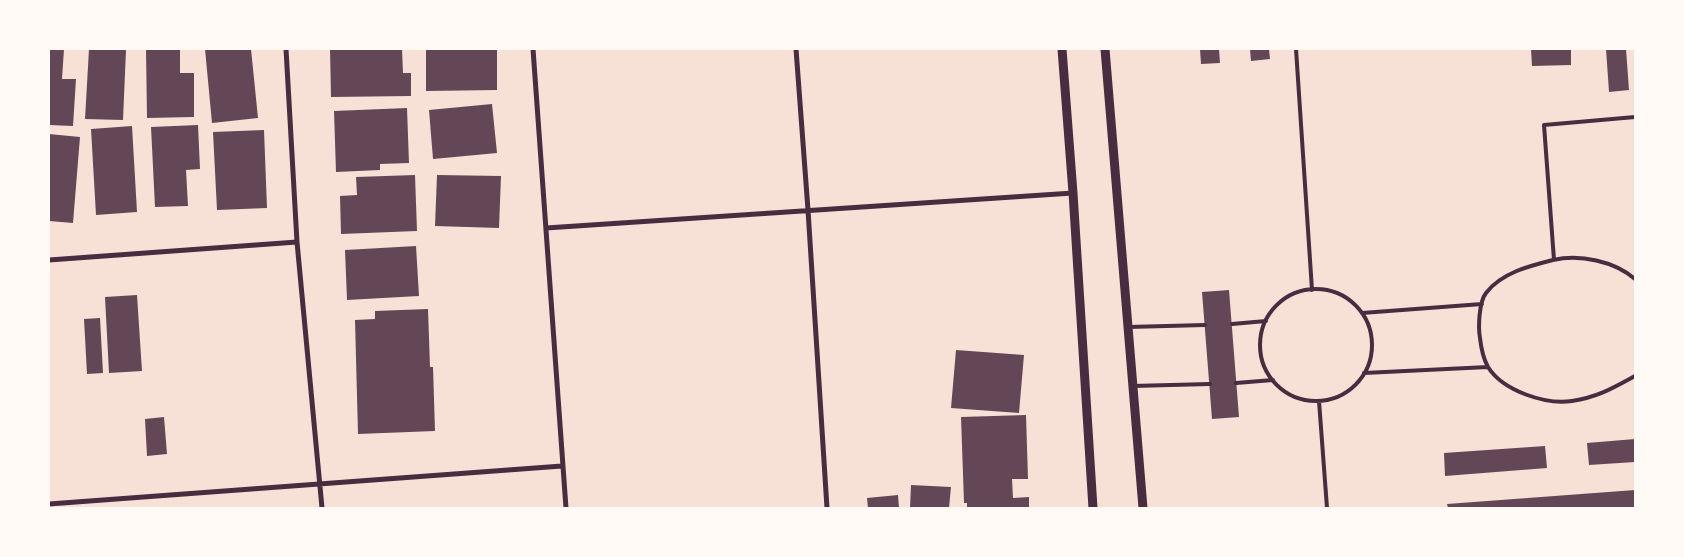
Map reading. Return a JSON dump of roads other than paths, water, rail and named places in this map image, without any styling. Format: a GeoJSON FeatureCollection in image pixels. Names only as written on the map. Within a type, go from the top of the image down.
{"type":"FeatureCollection","features":[{"type":"Feature","properties":{"kind":"street"},"geometry":{"type":"LineString","coordinates":[[286,49],[297,242],[322,508]]}},
{"type":"Feature","properties":{"kind":"street"},"geometry":{"type":"LineString","coordinates":[[533,49],[566,508]]}},
{"type":"Feature","properties":{"kind":"street"},"geometry":{"type":"LineString","coordinates":[[796,49],[827,508]]}},
{"type":"Feature","properties":{"kind":"street"},"geometry":{"type":"LineString","coordinates":[[1062,49],[1093,508]]}},
{"type":"Feature","properties":{"kind":"street"},"geometry":{"type":"LineString","coordinates":[[1105,49],[1143,508]]}},
{"type":"Feature","properties":{"kind":"street"},"geometry":{"type":"LineString","coordinates":[[546,228],[1073,193]]}},
{"type":"Feature","properties":{"kind":"street"},"geometry":{"type":"LineString","coordinates":[[49,260],[297,242]]}},
{"type":"Feature","properties":{"kind":"street"},"geometry":{"type":"LineString","coordinates":[[49,504],[562,466]]}},
{"type":"Feature","properties":{"kind":"lane"},"geometry":{"type":"LineString","coordinates":[[1296,49],[1312,290]]}},
{"type":"Feature","properties":{"kind":"lane"},"geometry":{"type":"LineString","coordinates":[[1554,260],[1544,125],[1635,117]]}},
{"type":"Feature","properties":{"kind":"lane"},"geometry":{"type":"LineString","coordinates":[[1635,279],[1614,267],[1588,259],[1564,258],[1518,270],[1500,280],[1485,294],[1479,332],[1482,350],[1488,367],[1501,381],[1518,391],[1537,398],[1560,402],[1574,401],[1610,391],[1635,376]]}},
{"type":"Feature","properties":{"kind":"lane"},"geometry":{"type":"LineString","coordinates":[[1312,290],[1338,293],[1351,301],[1362,313],[1370,327],[1371,359],[1364,374],[1355,386],[1342,395],[1319,401],[1311,401],[1295,397],[1282,389],[1273,380],[1263,363],[1260,348],[1262,332],[1266,321],[1278,305],[1291,295],[1312,290]]}},
{"type":"Feature","properties":{"kind":"lane"},"geometry":{"type":"LineString","coordinates":[[1362,313],[1482,304]]}},
{"type":"Feature","properties":{"kind":"lane"},"geometry":{"type":"LineString","coordinates":[[1232,324],[1266,321]]}},
{"type":"Feature","properties":{"kind":"lane"},"geometry":{"type":"LineString","coordinates":[[1128,327],[1205,325]]}},
{"type":"Feature","properties":{"kind":"lane"},"geometry":{"type":"LineString","coordinates":[[1364,374],[1488,367]]}},
{"type":"Feature","properties":{"kind":"lane"},"geometry":{"type":"LineString","coordinates":[[1236,383],[1273,380]]}},
{"type":"Feature","properties":{"kind":"lane"},"geometry":{"type":"LineString","coordinates":[[1132,386],[1210,384]]}},
{"type":"Feature","properties":{"kind":"lane"},"geometry":{"type":"LineString","coordinates":[[1319,401],[1327,508]]}}]}
